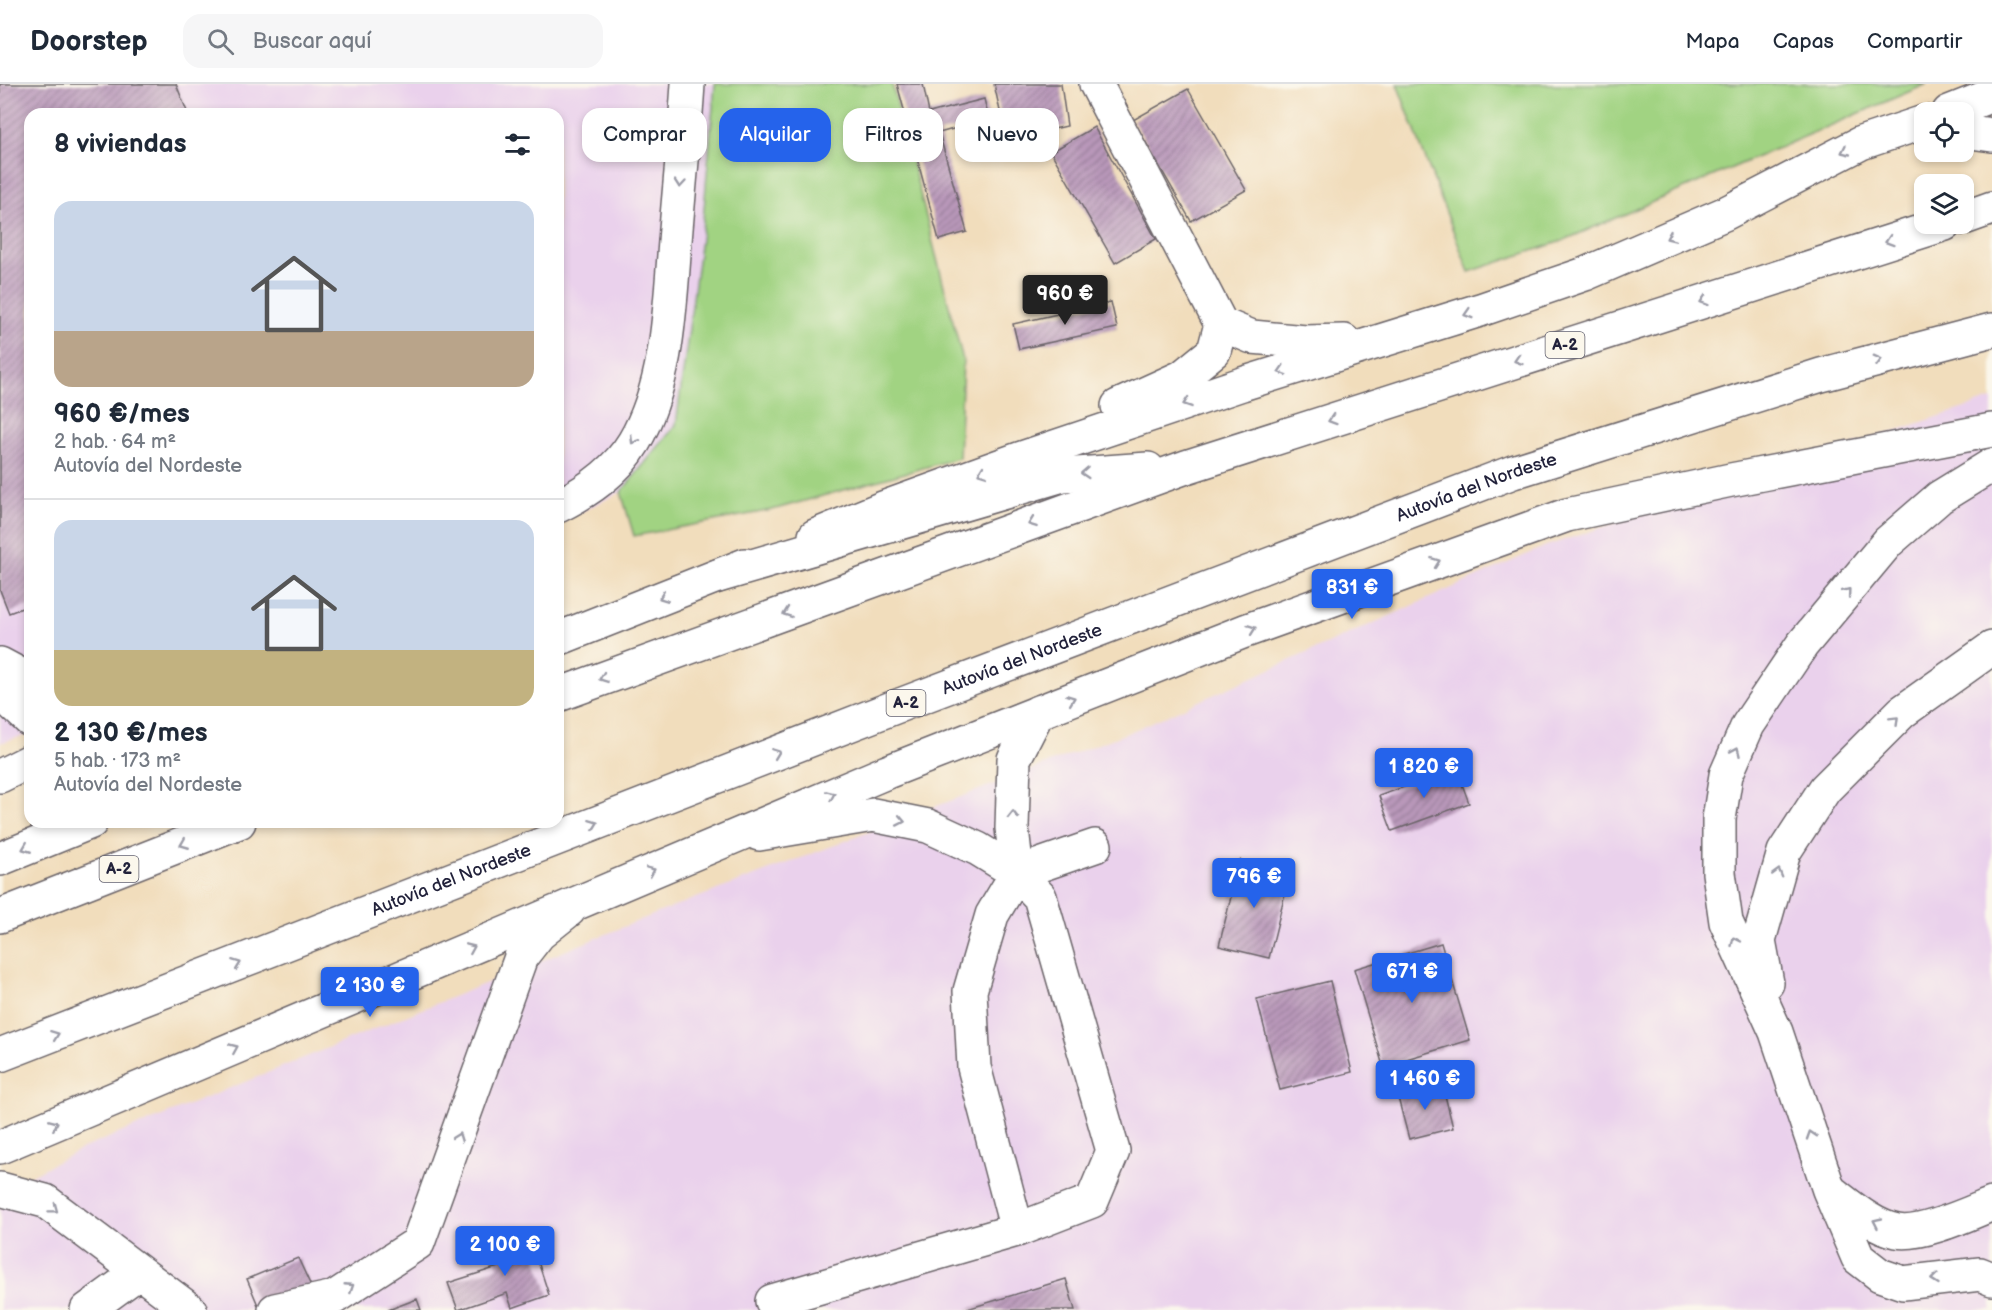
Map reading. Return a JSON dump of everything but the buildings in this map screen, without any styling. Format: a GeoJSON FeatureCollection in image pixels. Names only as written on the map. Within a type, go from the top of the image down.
{"type":"FeatureCollection","features":[{"type":"Feature","properties":{"kind":"main road"},"geometry":{"type":"LineString","coordinates":[[564,503],[585,492],[611,471],[633,444],[648,414],[663,354],[688,84]]}},
{"type":"Feature","properties":{"kind":"main road"},"geometry":{"type":"LineString","coordinates":[[1095,84],[1221,324],[1252,337],[1306,342],[1386,339]]}},
{"type":"Feature","properties":{"kind":"main road"},"geometry":{"type":"LineString","coordinates":[[1974,102],[1992,95]]}},
{"type":"Feature","properties":{"kind":"main road"},"geometry":{"type":"LineString","coordinates":[[564,637],[718,576],[883,507],[1242,384],[1585,274],[1724,214],[1861,143],[1914,129]]}},
{"type":"Feature","properties":{"kind":"main road"},"geometry":{"type":"LineString","coordinates":[[1974,132],[1992,135]]}},
{"type":"Feature","properties":{"kind":"main road"},"geometry":{"type":"LineString","coordinates":[[1974,214],[1992,208]]}},
{"type":"Feature","properties":{"kind":"main road","name":"A-2"},"geometry":{"type":"LineString","coordinates":[[564,693],[1186,467],[1914,234]]}},
{"type":"Feature","properties":{"kind":"main road"},"geometry":{"type":"LineString","coordinates":[[1019,459],[1091,419],[1182,377],[1214,351],[1221,324]]}},
{"type":"Feature","properties":{"kind":"main road","name":"Autovía del Nordeste"},"geometry":{"type":"LineString","coordinates":[[0,1055],[884,711],[1513,472],[1821,375],[1992,330]]}},
{"type":"Feature","properties":{"kind":"main road"},"geometry":{"type":"LineString","coordinates":[[0,1147],[719,842],[1038,712],[1245,632],[1567,515],[1731,480],[1992,430]]}},
{"type":"Feature","properties":{"kind":"main road"},"geometry":{"type":"LineString","coordinates":[[1992,465],[1940,497],[1888,542],[1802,645],[1748,725],[1726,775],[1719,819],[1719,873],[1726,922],[1776,1032],[1828,1190],[1858,1258],[1880,1275],[1903,1283],[1980,1274],[1992,1279]]}},
{"type":"Feature","properties":{"kind":"main road"},"geometry":{"type":"LineString","coordinates":[[718,576],[1063,475],[1186,467]]}},
{"type":"Feature","properties":{"kind":"main road"},"geometry":{"type":"LineString","coordinates":[[1776,1032],[1759,940],[1784,852],[1825,789],[1902,712],[1992,648]]}},
{"type":"Feature","properties":{"kind":"main road"},"geometry":{"type":"LineString","coordinates":[[0,664],[24,677]]}},
{"type":"Feature","properties":{"kind":"main road"},"geometry":{"type":"LineString","coordinates":[[0,692],[24,714]]}},
{"type":"Feature","properties":{"kind":"main road"},"geometry":{"type":"LineString","coordinates":[[1017,1230],[974,1067],[970,991],[992,915],[1017,873],[1012,828],[1014,759],[1038,712]]}},
{"type":"Feature","properties":{"kind":"main road"},"geometry":{"type":"LineString","coordinates":[[0,776],[24,763]]}},
{"type":"Feature","properties":{"kind":"main road"},"geometry":{"type":"LineString","coordinates":[[719,842],[819,822],[873,815],[928,826],[978,849],[1017,873],[1040,897],[1113,1151],[1092,1201],[1017,1230],[772,1301]]}},
{"type":"Feature","properties":{"kind":"main road"},"geometry":{"type":"LineString","coordinates":[[0,859],[77,828]]}},
{"type":"Feature","properties":{"kind":"main road","name":"A-2"},"geometry":{"type":"LineString","coordinates":[[0,916],[224,828]]}},
{"type":"Feature","properties":{"kind":"main road"},"geometry":{"type":"LineString","coordinates":[[1017,873],[1095,846]]}},
{"type":"Feature","properties":{"kind":"main road"},"geometry":{"type":"LineString","coordinates":[[275,1310],[335,1297],[418,1243],[521,957],[539,934],[576,903]]}},
{"type":"Feature","properties":{"kind":"main road"},"geometry":{"type":"LineString","coordinates":[[0,1190],[45,1202],[190,1310]]}},
{"type":"Feature","properties":{"kind":"main road"},"geometry":{"type":"LineString","coordinates":[[1828,1190],[1862,1215],[1898,1232],[1941,1225],[1992,1204]]}},
{"type":"Feature","properties":{"kind":"main road"},"geometry":{"type":"LineString","coordinates":[[87,1310],[138,1273]]}},
{"type":"Feature","properties":{"kind":"shaded area"},"geometry":{"type":"Polygon","coordinates":[[[0,84],[715,84],[702,231],[676,425],[621,492],[564,520],[564,108],[24,108],[24,736],[0,743],[0,84]]]}},
{"type":"Feature","properties":{"kind":"shaded area"},"geometry":{"type":"Polygon","coordinates":[[[1992,399],[1992,1310],[0,1310],[0,1191],[86,1147],[660,912],[1130,732],[1546,546],[1992,399]]]}},
{"type":"Feature","properties":{"kind":"green space"},"geometry":{"type":"Polygon","coordinates":[[[715,84],[892,84],[898,108],[843,108],[843,162],[912,162],[963,360],[959,458],[772,510],[634,536],[621,492],[676,425],[702,231],[715,84]]]}},
{"type":"Feature","properties":{"kind":"green space"},"geometry":{"type":"Polygon","coordinates":[[[1397,84],[1927,84],[1562,241],[1469,272],[1397,84]]]}}]}
